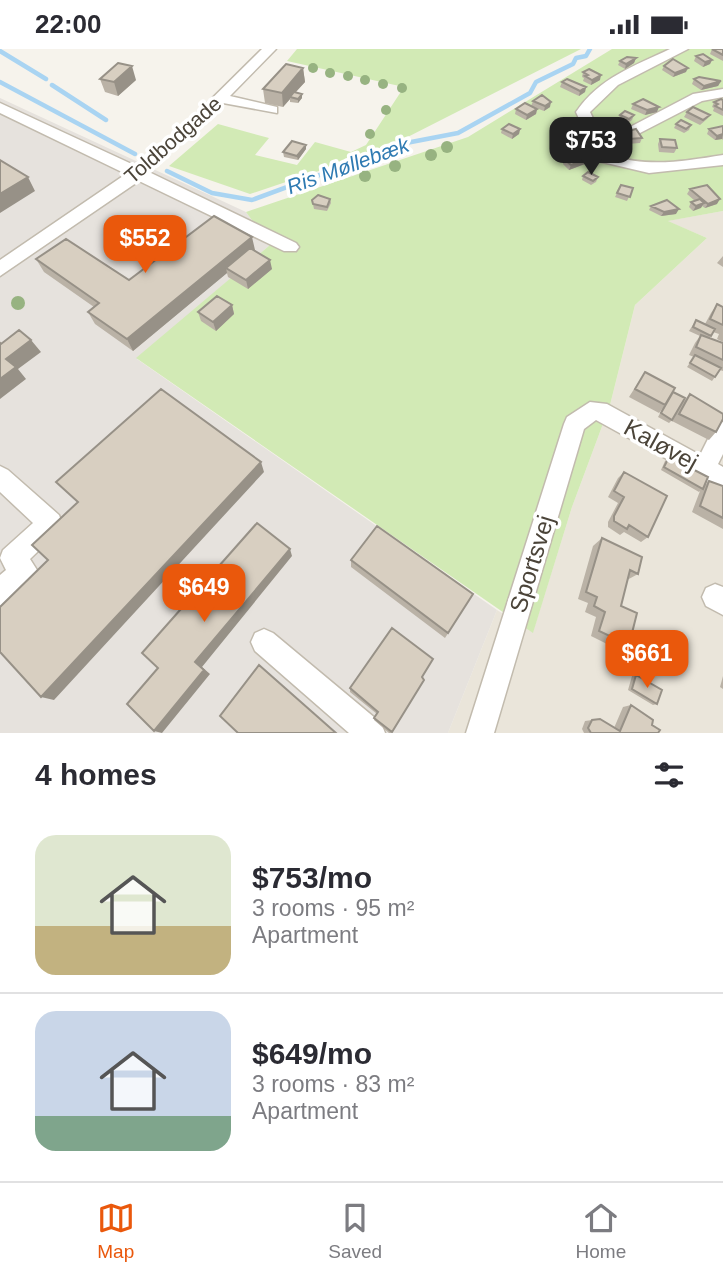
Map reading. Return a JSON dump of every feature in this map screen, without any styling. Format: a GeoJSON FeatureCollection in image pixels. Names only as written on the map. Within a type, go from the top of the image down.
{"type":"FeatureCollection","features":[{"type":"Feature","properties":{"kind":"street","name":"Toldbodgade"},"geometry":{"type":"LineString","coordinates":[[0,268],[136,175],[222,98],[269,49]]}},
{"type":"Feature","properties":{"kind":"street"},"geometry":{"type":"LineString","coordinates":[[681,49],[603,89],[588,101],[583,111],[604,158],[626,168],[646,170],[723,160]]}},
{"type":"Feature","properties":{"kind":"street"},"geometry":{"type":"LineString","coordinates":[[252,106],[268,89]]}},
{"type":"Feature","properties":{"kind":"street"},"geometry":{"type":"LineString","coordinates":[[591,132],[635,130],[698,97],[723,93]]}},
{"type":"Feature","properties":{"kind":"street"},"geometry":{"type":"LineString","coordinates":[[222,98],[272,110]]}},
{"type":"Feature","properties":{"kind":"street"},"geometry":{"type":"LineString","coordinates":[[0,107],[136,175],[290,247]]}},
{"type":"Feature","properties":{"kind":"street","name":"Sportsvej"},"geometry":{"type":"LineString","coordinates":[[480,733],[575,424],[590,411],[599,411]]}},
{"type":"Feature","properties":{"kind":"street","name":"Kaløvej"},"geometry":{"type":"LineString","coordinates":[[599,411],[714,474]]}},
{"type":"Feature","properties":{"kind":"street"},"geometry":{"type":"LineString","coordinates":[[714,474],[723,432]]}},
{"type":"Feature","properties":{"kind":"street"},"geometry":{"type":"LineString","coordinates":[[0,477],[50,523],[12,559],[24,570],[0,593]]}},
{"type":"Feature","properties":{"kind":"street"},"geometry":{"type":"LineString","coordinates":[[264,642],[371,733]]}},
{"type":"Feature","properties":{"kind":"shaded area"},"geometry":{"type":"Polygon","coordinates":[[[0,98],[246,212],[270,245],[137,359],[497,610],[448,733],[0,733],[0,98]]]}},
{"type":"Feature","properties":{"kind":"shaded area"},"geometry":{"type":"Polygon","coordinates":[[[723,211],[723,733],[448,733],[497,610],[533,632],[572,507],[610,405],[635,305],[707,238],[667,221],[723,211]]]}},
{"type":"Feature","properties":{"kind":"green space"},"geometry":{"type":"Polygon","coordinates":[[[297,49],[581,49],[384,149],[250,194],[169,166],[218,124],[269,138],[255,155],[297,165],[315,142],[351,152],[366,145],[404,87],[287,61],[297,49]]]}},
{"type":"Feature","properties":{"kind":"green space"},"geometry":{"type":"Polygon","coordinates":[[[612,49],[723,49],[723,211],[668,221],[707,238],[635,305],[610,405],[572,507],[533,633],[136,358],[270,245],[246,212],[468,137],[612,49]]]}},
{"type":"Feature","properties":{"kind":"building"},"geometry":{"type":"Polygon","coordinates":[[[712,49],[723,49],[723,55],[712,49]]]}},
{"type":"Feature","properties":{"kind":"building"},"geometry":{"type":"Polygon","coordinates":[[[703,54],[712,60],[705,62],[696,56],[703,54]]]}},
{"type":"Feature","properties":{"kind":"building"},"geometry":{"type":"Polygon","coordinates":[[[627,57],[636,58],[626,64],[620,61],[627,57]]]}},
{"type":"Feature","properties":{"kind":"building"},"geometry":{"type":"Polygon","coordinates":[[[673,59],[688,68],[675,73],[664,66],[673,59]]]}},
{"type":"Feature","properties":{"kind":"building"},"geometry":{"type":"Polygon","coordinates":[[[118,63],[132,66],[114,82],[100,79],[118,63]]]}},
{"type":"Feature","properties":{"kind":"building"},"geometry":{"type":"Polygon","coordinates":[[[286,64],[303,68],[282,93],[263,89],[286,64]]]}},
{"type":"Feature","properties":{"kind":"building"},"geometry":{"type":"Polygon","coordinates":[[[589,69],[601,75],[592,80],[583,72],[589,69]]]}},
{"type":"Feature","properties":{"kind":"building"},"geometry":{"type":"Polygon","coordinates":[[[699,77],[721,81],[704,86],[694,79],[699,77]]]}},
{"type":"Feature","properties":{"kind":"building"},"geometry":{"type":"Polygon","coordinates":[[[567,79],[586,87],[580,91],[562,82],[567,79]]]}},
{"type":"Feature","properties":{"kind":"building"},"geometry":{"type":"Polygon","coordinates":[[[294,92],[302,94],[298,99],[290,97],[294,92]]]}},
{"type":"Feature","properties":{"kind":"building"},"geometry":{"type":"Polygon","coordinates":[[[542,95],[551,102],[545,106],[533,101],[542,95]]]}},
{"type":"Feature","properties":{"kind":"building"},"geometry":{"type":"Polygon","coordinates":[[[643,99],[659,107],[647,110],[633,104],[643,99]]]}},
{"type":"Feature","properties":{"kind":"building"},"geometry":{"type":"Polygon","coordinates":[[[721,99],[723,110],[715,106],[718,104],[714,102],[721,99]]]}},
{"type":"Feature","properties":{"kind":"building"},"geometry":{"type":"Polygon","coordinates":[[[525,103],[537,109],[527,115],[516,109],[525,103]]]}},
{"type":"Feature","properties":{"kind":"building"},"geometry":{"type":"Polygon","coordinates":[[[693,107],[710,115],[703,120],[687,112],[693,107]]]}},
{"type":"Feature","properties":{"kind":"building"},"geometry":{"type":"Polygon","coordinates":[[[625,111],[634,115],[629,119],[620,115],[625,111]]]}},
{"type":"Feature","properties":{"kind":"building"},"geometry":{"type":"Polygon","coordinates":[[[681,120],[691,125],[686,129],[676,124],[681,120]]]}},
{"type":"Feature","properties":{"kind":"building"},"geometry":{"type":"Polygon","coordinates":[[[509,124],[520,129],[513,134],[502,129],[509,124]]]}},
{"type":"Feature","properties":{"kind":"building"},"geometry":{"type":"Polygon","coordinates":[[[723,126],[723,134],[717,136],[709,129],[723,126]]]}},
{"type":"Feature","properties":{"kind":"building"},"geometry":{"type":"Polygon","coordinates":[[[636,129],[642,138],[629,139],[624,132],[636,129]]]}},
{"type":"Feature","properties":{"kind":"building"},"geometry":{"type":"Polygon","coordinates":[[[568,135],[575,144],[565,148],[554,140],[568,135]]]}},
{"type":"Feature","properties":{"kind":"building"},"geometry":{"type":"Polygon","coordinates":[[[660,139],[675,140],[677,148],[662,147],[660,139]]]}},
{"type":"Feature","properties":{"kind":"building"},"geometry":{"type":"Polygon","coordinates":[[[292,141],[306,145],[297,156],[283,152],[292,141]]]}},
{"type":"Feature","properties":{"kind":"building"},"geometry":{"type":"Polygon","coordinates":[[[585,152],[592,157],[571,165],[564,159],[585,152]]]}},
{"type":"Feature","properties":{"kind":"building"},"geometry":{"type":"Polygon","coordinates":[[[0,160],[28,177],[0,194],[0,160]]]}},
{"type":"Feature","properties":{"kind":"building"},"geometry":{"type":"Polygon","coordinates":[[[588,172],[598,177],[593,181],[583,176],[588,172]]]}},
{"type":"Feature","properties":{"kind":"building"},"geometry":{"type":"Polygon","coordinates":[[[621,185],[633,188],[630,197],[617,193],[621,185]]]}},
{"type":"Feature","properties":{"kind":"building"},"geometry":{"type":"Polygon","coordinates":[[[707,185],[720,199],[708,204],[690,189],[707,185]]]}},
{"type":"Feature","properties":{"kind":"building"},"geometry":{"type":"Polygon","coordinates":[[[318,195],[330,199],[327,207],[313,204],[312,200],[318,195]]]}},
{"type":"Feature","properties":{"kind":"building"},"geometry":{"type":"Polygon","coordinates":[[[700,199],[704,203],[696,206],[691,202],[700,199]]]}},
{"type":"Feature","properties":{"kind":"building"},"geometry":{"type":"Polygon","coordinates":[[[667,200],[679,209],[664,212],[651,206],[667,200]]]}},
{"type":"Feature","properties":{"kind":"building"},"geometry":{"type":"Polygon","coordinates":[[[214,216],[252,237],[127,339],[88,312],[99,303],[36,259],[66,239],[129,280],[214,216]]]}},
{"type":"Feature","properties":{"kind":"building"},"geometry":{"type":"Polygon","coordinates":[[[250,248],[270,260],[246,280],[226,268],[250,248]]]}},
{"type":"Feature","properties":{"kind":"building"},"geometry":{"type":"Polygon","coordinates":[[[217,296],[232,305],[213,322],[198,312],[217,296]]]}},
{"type":"Feature","properties":{"kind":"building"},"geometry":{"type":"Polygon","coordinates":[[[717,304],[723,307],[723,325],[710,319],[717,304]]]}},
{"type":"Feature","properties":{"kind":"building"},"geometry":{"type":"Polygon","coordinates":[[[696,320],[715,329],[711,336],[693,327],[696,320]]]}},
{"type":"Feature","properties":{"kind":"building"},"geometry":{"type":"Polygon","coordinates":[[[19,330],[31,340],[6,359],[16,367],[0,379],[0,343],[19,330]]]}},
{"type":"Feature","properties":{"kind":"building"},"geometry":{"type":"Polygon","coordinates":[[[701,335],[723,343],[723,360],[696,347],[701,335]]]}},
{"type":"Feature","properties":{"kind":"building"},"geometry":{"type":"Polygon","coordinates":[[[695,355],[721,368],[715,377],[690,363],[695,355]]]}},
{"type":"Feature","properties":{"kind":"building"},"geometry":{"type":"Polygon","coordinates":[[[645,372],[675,388],[665,405],[635,389],[645,372]]]}},
{"type":"Feature","properties":{"kind":"building"},"geometry":{"type":"Polygon","coordinates":[[[161,389],[261,462],[41,697],[0,652],[0,607],[48,560],[32,545],[78,502],[56,482],[161,389]]]}},
{"type":"Feature","properties":{"kind":"building"},"geometry":{"type":"Polygon","coordinates":[[[673,392],[685,398],[672,420],[661,413],[673,392]]]}},
{"type":"Feature","properties":{"kind":"building"},"geometry":{"type":"Polygon","coordinates":[[[690,394],[723,414],[716,432],[679,414],[690,394]]]}},
{"type":"Feature","properties":{"kind":"building"},"geometry":{"type":"Polygon","coordinates":[[[669,457],[708,477],[703,489],[664,467],[669,457]]]}},
{"type":"Feature","properties":{"kind":"building"},"geometry":{"type":"Polygon","coordinates":[[[624,472],[667,496],[648,537],[629,525],[627,529],[614,521],[624,497],[614,491],[624,472]]]}},
{"type":"Feature","properties":{"kind":"building"},"geometry":{"type":"Polygon","coordinates":[[[709,481],[723,486],[723,518],[700,506],[709,481]]]}},
{"type":"Feature","properties":{"kind":"building"},"geometry":{"type":"Polygon","coordinates":[[[257,523],[290,549],[195,662],[204,670],[154,731],[127,704],[158,668],[142,653],[257,523]]]}},
{"type":"Feature","properties":{"kind":"building"},"geometry":{"type":"Polygon","coordinates":[[[377,526],[473,594],[448,633],[351,560],[377,526]]]}},
{"type":"Feature","properties":{"kind":"building"},"geometry":{"type":"Polygon","coordinates":[[[602,538],[642,557],[638,574],[630,570],[621,606],[637,613],[629,645],[599,631],[605,612],[594,606],[597,597],[586,592],[602,538]]]}},
{"type":"Feature","properties":{"kind":"building"},"geometry":{"type":"Polygon","coordinates":[[[392,628],[433,659],[422,677],[424,680],[392,732],[374,718],[378,712],[350,688],[392,628]]]}},
{"type":"Feature","properties":{"kind":"building"},"geometry":{"type":"Polygon","coordinates":[[[259,665],[336,733],[238,733],[220,716],[259,665]]]}},
{"type":"Feature","properties":{"kind":"building"},"geometry":{"type":"Polygon","coordinates":[[[636,675],[662,690],[657,704],[632,689],[636,675]]]}},
{"type":"Feature","properties":{"kind":"building"},"geometry":{"type":"Polygon","coordinates":[[[631,705],[653,720],[652,725],[660,730],[658,733],[591,733],[588,728],[592,720],[600,719],[620,731],[631,705]]]}},
{"type":"Feature","properties":{"kind":"waterway","name":"Ris Møllebæk"},"geometry":{"type":"LineString","coordinates":[[167,171],[212,193],[252,200],[406,143],[458,133],[530,93],[536,82],[573,64],[576,58],[586,56],[590,49]]}},
{"type":"Feature","properties":{"kind":"waterway"},"geometry":{"type":"LineString","coordinates":[[0,51],[46,79]]}},
{"type":"Feature","properties":{"kind":"waterway","name":"Ris Møllebæk"},"geometry":{"type":"LineString","coordinates":[[0,82],[135,154]]}},
{"type":"Feature","properties":{"kind":"waterway"},"geometry":{"type":"LineString","coordinates":[[52,85],[106,120]]}}]}
